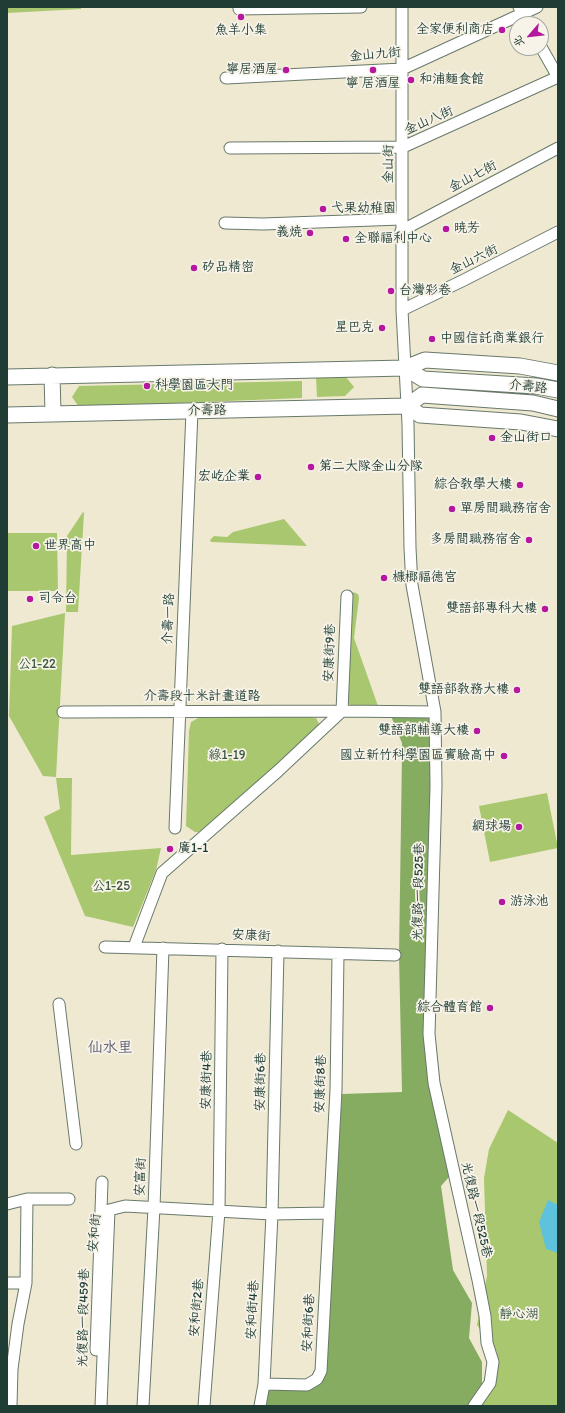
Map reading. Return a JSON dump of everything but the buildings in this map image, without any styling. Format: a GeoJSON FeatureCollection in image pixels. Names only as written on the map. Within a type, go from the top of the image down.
{"type":"FeatureCollection","features":[{"type":"Feature","properties":{"kind":"street"},"geometry":{"type":"LineString","coordinates":[[239,8],[361,7]]}},
{"type":"Feature","properties":{"kind":"street","name":"金山街"},"geometry":{"type":"LineString","coordinates":[[402,7],[403,148],[401,231],[402,310],[405,368]]}},
{"type":"Feature","properties":{"kind":"street","name":"金山九街"},"geometry":{"type":"LineString","coordinates":[[226,78],[402,69],[523,15],[537,7]]}},
{"type":"Feature","properties":{"kind":"street"},"geometry":{"type":"LineString","coordinates":[[546,56],[558,77]]}},
{"type":"Feature","properties":{"kind":"street","name":"金山八街"},"geometry":{"type":"LineString","coordinates":[[230,148],[403,148],[558,77]]}},
{"type":"Feature","properties":{"kind":"street","name":"金山七街"},"geometry":{"type":"LineString","coordinates":[[401,231],[558,148]]}},
{"type":"Feature","properties":{"kind":"street"},"geometry":{"type":"LineString","coordinates":[[225,223],[263,224],[401,219]]}},
{"type":"Feature","properties":{"kind":"street","name":"金山六街"},"geometry":{"type":"LineString","coordinates":[[402,310],[558,232]]}},
{"type":"Feature","properties":{"kind":"street","name":"介壽路"},"geometry":{"type":"LineString","coordinates":[[7,377],[405,368],[425,360],[520,366],[558,373]]}},
{"type":"Feature","properties":{"kind":"street","name":"介壽路"},"geometry":{"type":"LineString","coordinates":[[405,368],[423,379],[536,386],[558,390]]}},
{"type":"Feature","properties":{"kind":"street","name":"光復路一段525巷"},"geometry":{"type":"LineString","coordinates":[[405,368],[412,585],[435,712],[436,786],[429,1034],[434,1083],[478,1280],[485,1316],[487,1343],[492,1362],[490,1383],[474,1406]]}},
{"type":"Feature","properties":{"kind":"street"},"geometry":{"type":"LineString","coordinates":[[52,375],[53,413]]}},
{"type":"Feature","properties":{"kind":"street","name":"介壽路"},"geometry":{"type":"LineString","coordinates":[[7,415],[407,406],[422,395],[533,403],[558,409]]}},
{"type":"Feature","properties":{"kind":"street","name":"介壽路"},"geometry":{"type":"LineString","coordinates":[[407,406],[420,415],[520,422],[558,429]]}},
{"type":"Feature","properties":{"kind":"street","name":"介壽一路"},"geometry":{"type":"LineString","coordinates":[[175,828],[192,411]]}},
{"type":"Feature","properties":{"kind":"street","name":"安康街9巷"},"geometry":{"type":"LineString","coordinates":[[342,711],[347,596]]}},
{"type":"Feature","properties":{"kind":"street"},"geometry":{"type":"LineString","coordinates":[[134,947],[162,873],[272,776],[342,711]]}},
{"type":"Feature","properties":{"kind":"street","name":"介壽段十米計畫道路"},"geometry":{"type":"LineString","coordinates":[[63,712],[435,712]]}},
{"type":"Feature","properties":{"kind":"street","name":"安康街"},"geometry":{"type":"LineString","coordinates":[[105,947],[222,949],[338,955],[395,955]]}},
{"type":"Feature","properties":{"kind":"street","name":"安富街"},"geometry":{"type":"LineString","coordinates":[[143,1406],[154,1208],[163,948]]}},
{"type":"Feature","properties":{"kind":"street","name":"安康街4巷"},"geometry":{"type":"LineString","coordinates":[[219,1211],[222,949]]}},
{"type":"Feature","properties":{"kind":"street","name":"安康街6巷"},"geometry":{"type":"LineString","coordinates":[[272,1214],[278,951]]}},
{"type":"Feature","properties":{"kind":"street","name":"安康街8巷"},"geometry":{"type":"LineString","coordinates":[[329,1213],[336,1090],[338,955]]}},
{"type":"Feature","properties":{"kind":"street"},"geometry":{"type":"LineString","coordinates":[[59,1004],[76,1144]]}},
{"type":"Feature","properties":{"kind":"street","name":"光復路一段459巷"},"geometry":{"type":"LineString","coordinates":[[100,1406],[96,1356],[102,1182]]}},
{"type":"Feature","properties":{"kind":"street"},"geometry":{"type":"LineString","coordinates":[[7,1204],[27,1199],[69,1199]]}},
{"type":"Feature","properties":{"kind":"street"},"geometry":{"type":"LineString","coordinates":[[12,1406],[12,1369],[18,1324],[26,1283],[27,1199]]}},
{"type":"Feature","properties":{"kind":"street","name":"安和街"},"geometry":{"type":"LineString","coordinates":[[100,1406],[109,1210],[125,1206],[272,1214],[329,1213]]}},
{"type":"Feature","properties":{"kind":"street","name":"安和街2巷"},"geometry":{"type":"LineString","coordinates":[[204,1406],[219,1211]]}},
{"type":"Feature","properties":{"kind":"street","name":"安和街6巷"},"geometry":{"type":"LineString","coordinates":[[264,1384],[307,1384],[317,1379],[321,1371],[329,1213]]}},
{"type":"Feature","properties":{"kind":"street","name":"安和街4巷"},"geometry":{"type":"LineString","coordinates":[[260,1406],[264,1384],[272,1214]]}},
{"type":"Feature","properties":{"kind":"street"},"geometry":{"type":"LineString","coordinates":[[7,1283],[26,1283]]}},
{"type":"Feature","properties":{"kind":"green space"},"geometry":{"type":"Polygon","coordinates":[[[7,7],[81,7],[81,9],[7,13],[7,7]]]}},
{"type":"Feature","properties":{"kind":"green space"},"geometry":{"type":"Polygon","coordinates":[[[345,376],[354,387],[345,396],[317,397],[316,377],[345,376]]]}},
{"type":"Feature","properties":{"kind":"green space"},"geometry":{"type":"Polygon","coordinates":[[[302,381],[302,398],[79,407],[72,397],[79,386],[302,381]]]}},
{"type":"Feature","properties":{"kind":"green space"},"geometry":{"type":"Polygon","coordinates":[[[83,512],[78,612],[66,612],[67,536],[83,512]]]}},
{"type":"Feature","properties":{"kind":"green space"},"geometry":{"type":"Polygon","coordinates":[[[284,519],[307,546],[211,542],[210,540],[214,536],[227,537],[233,532],[284,519]]]}},
{"type":"Feature","properties":{"kind":"green space"},"geometry":{"type":"Polygon","coordinates":[[[7,533],[57,533],[58,591],[7,591],[7,533]]]}},
{"type":"Feature","properties":{"kind":"green space"},"geometry":{"type":"Polygon","coordinates":[[[353,592],[358,594],[359,598],[354,638],[378,706],[351,706],[346,700],[351,594],[353,592]]]}},
{"type":"Feature","properties":{"kind":"green space","name":"公1-22"},"geometry":{"type":"Polygon","coordinates":[[[65,613],[56,777],[43,776],[9,716],[12,626],[65,613]]]}},
{"type":"Feature","properties":{"kind":"green space"},"geometry":{"type":"Polygon","coordinates":[[[431,715],[432,785],[428,955],[439,1124],[449,1177],[441,1186],[453,1270],[472,1303],[469,1338],[482,1362],[482,1384],[469,1406],[266,1406],[269,1388],[307,1390],[325,1373],[342,1094],[402,1092],[399,955],[402,743],[391,716],[431,715]]]}},
{"type":"Feature","properties":{"kind":"green space","name":"綠1-19"},"geometry":{"type":"Polygon","coordinates":[[[200,717],[310,717],[316,718],[320,726],[199,832],[195,832],[186,826],[189,731],[191,722],[200,717]]]}},
{"type":"Feature","properties":{"kind":"green space","name":"公1-25"},"geometry":{"type":"Polygon","coordinates":[[[56,778],[72,778],[71,855],[161,848],[156,870],[133,927],[85,916],[44,817],[60,809],[56,778]]]}},
{"type":"Feature","properties":{"kind":"green space","name":"網球場"},"geometry":{"type":"Polygon","coordinates":[[[547,793],[558,848],[490,862],[479,806],[547,793]]]}},
{"type":"Feature","properties":{"kind":"green space","name":"靜心湖"},"geometry":{"type":"Polygon","coordinates":[[[508,1110],[558,1143],[558,1406],[481,1406],[493,1379],[497,1352],[477,1325],[487,1276],[484,1178],[489,1149],[508,1110]]]}},
{"type":"Feature","properties":{"kind":"water"},"geometry":{"type":"Polygon","coordinates":[[[548,1200],[558,1205],[558,1253],[546,1249],[539,1222],[548,1200]]]}},
{"type":"Feature","properties":{"kind":"place","name":"魚羊小集"},"geometry":{"type":"Point","coordinates":[241,17]}},
{"type":"Feature","properties":{"kind":"place","name":"全家便利商店"},"geometry":{"type":"Point","coordinates":[502,30]}},
{"type":"Feature","properties":{"kind":"place","name":"寧居酒屋"},"geometry":{"type":"Point","coordinates":[286,70]}},
{"type":"Feature","properties":{"kind":"place","name":"寧 居酒屋"},"geometry":{"type":"Point","coordinates":[373,70]}},
{"type":"Feature","properties":{"kind":"place","name":"和浦麵食館"},"geometry":{"type":"Point","coordinates":[411,80]}},
{"type":"Feature","properties":{"kind":"place","name":"弋果幼稚園"},"geometry":{"type":"Point","coordinates":[323,209]}},
{"type":"Feature","properties":{"kind":"place","name":"暁芳"},"geometry":{"type":"Point","coordinates":[446,229]}},
{"type":"Feature","properties":{"kind":"place","name":"義焼"},"geometry":{"type":"Point","coordinates":[310,233]}},
{"type":"Feature","properties":{"kind":"place","name":"全聯福利中心"},"geometry":{"type":"Point","coordinates":[346,239]}},
{"type":"Feature","properties":{"kind":"place","name":"矽品精密"},"geometry":{"type":"Point","coordinates":[194,268]}},
{"type":"Feature","properties":{"kind":"place","name":"台灣彩卷"},"geometry":{"type":"Point","coordinates":[391,291]}},
{"type":"Feature","properties":{"kind":"place","name":"星巴克"},"geometry":{"type":"Point","coordinates":[382,328]}},
{"type":"Feature","properties":{"kind":"place","name":"中國信託商業銀行"},"geometry":{"type":"Point","coordinates":[432,339]}},
{"type":"Feature","properties":{"kind":"place","name":"科學園區大門"},"geometry":{"type":"Point","coordinates":[147,386]}},
{"type":"Feature","properties":{"kind":"place","name":"金山街口"},"geometry":{"type":"Point","coordinates":[492,438]}},
{"type":"Feature","properties":{"kind":"place","name":"第二大隊金山分隊"},"geometry":{"type":"Point","coordinates":[311,467]}},
{"type":"Feature","properties":{"kind":"place","name":"宏屹企業"},"geometry":{"type":"Point","coordinates":[258,477]}},
{"type":"Feature","properties":{"kind":"place","name":"綜合教學大樓"},"geometry":{"type":"Point","coordinates":[520,485]}},
{"type":"Feature","properties":{"kind":"place","name":"單房間職務宿舍"},"geometry":{"type":"Point","coordinates":[452,509]}},
{"type":"Feature","properties":{"kind":"place","name":"多房間職務宿舍"},"geometry":{"type":"Point","coordinates":[529,540]}},
{"type":"Feature","properties":{"kind":"place","name":"世界高中"},"geometry":{"type":"Point","coordinates":[36,546]}},
{"type":"Feature","properties":{"kind":"place","name":"槺榔福德宮"},"geometry":{"type":"Point","coordinates":[384,578]}},
{"type":"Feature","properties":{"kind":"place","name":"司令台"},"geometry":{"type":"Point","coordinates":[30,599]}},
{"type":"Feature","properties":{"kind":"place","name":"雙語部專科大樓"},"geometry":{"type":"Point","coordinates":[545,609]}},
{"type":"Feature","properties":{"kind":"place","name":"雙語部教務大樓"},"geometry":{"type":"Point","coordinates":[517,690]}},
{"type":"Feature","properties":{"kind":"place","name":"雙語部輔導大樓"},"geometry":{"type":"Point","coordinates":[477,731]}},
{"type":"Feature","properties":{"kind":"place","name":"國立新竹科學園區實驗高中"},"geometry":{"type":"Point","coordinates":[504,756]}},
{"type":"Feature","properties":{"kind":"place","name":"網球場"},"geometry":{"type":"Point","coordinates":[519,827]}},
{"type":"Feature","properties":{"kind":"place","name":"廣1-1"},"geometry":{"type":"Point","coordinates":[170,849]}},
{"type":"Feature","properties":{"kind":"place","name":"游泳池"},"geometry":{"type":"Point","coordinates":[502,902]}},
{"type":"Feature","properties":{"kind":"place","name":"綜合體育館"},"geometry":{"type":"Point","coordinates":[490,1008]}},
{"type":"Feature","properties":{"kind":"district","name":"仙水里"},"geometry":{"type":"Point","coordinates":[110,1048]}}]}
